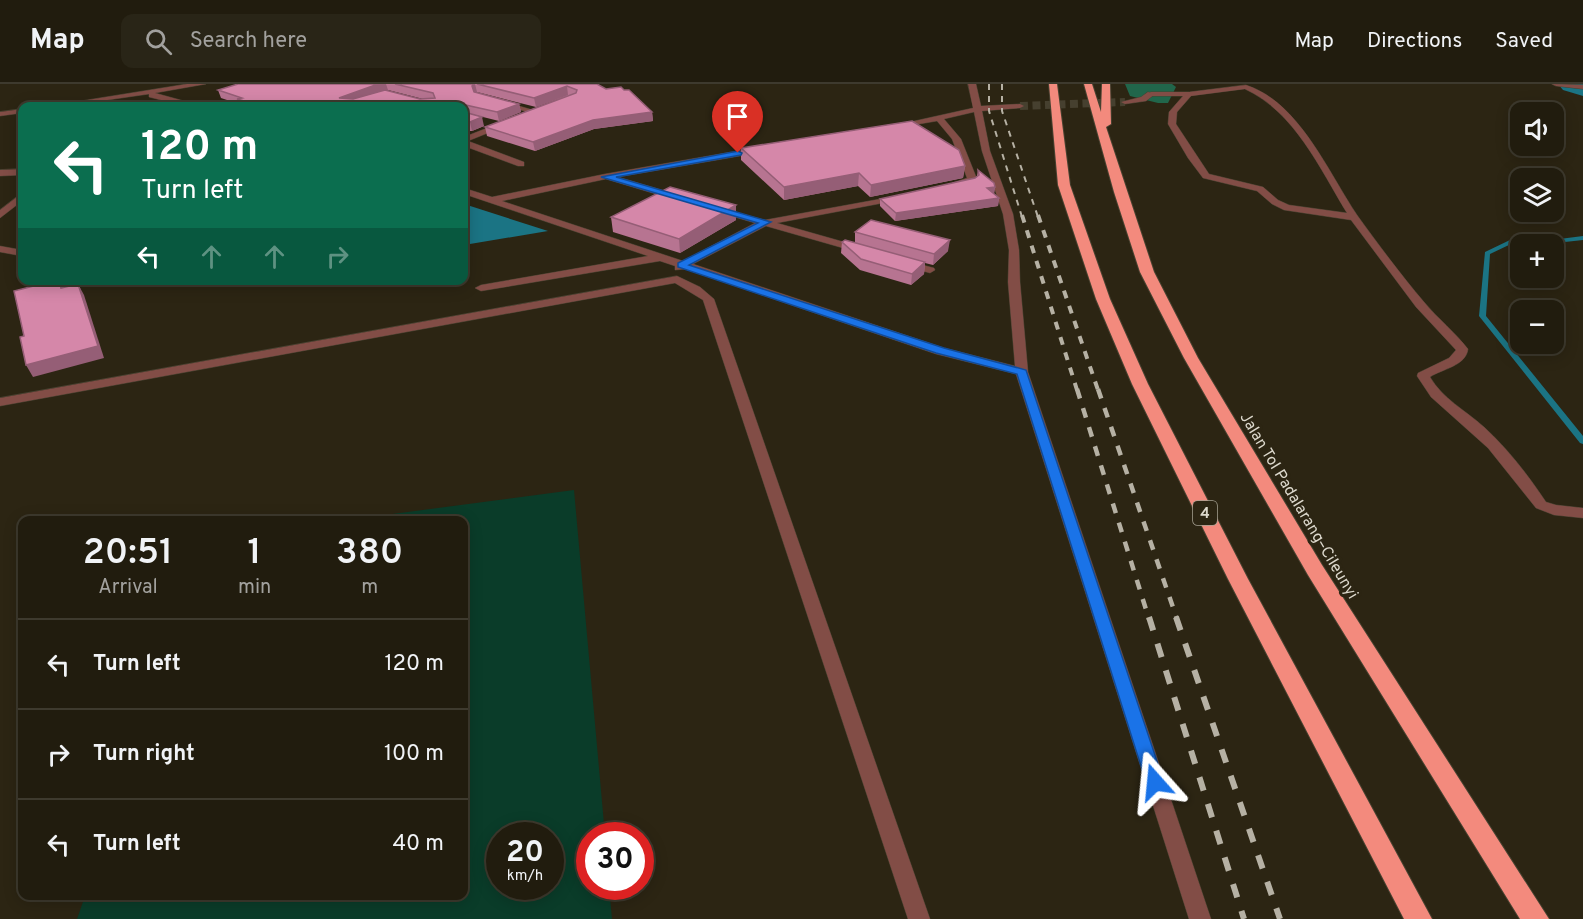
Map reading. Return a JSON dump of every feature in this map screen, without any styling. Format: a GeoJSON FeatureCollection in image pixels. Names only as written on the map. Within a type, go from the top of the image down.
{"type":"FeatureCollection","features":[{"type":"Feature","properties":{"kind":"highway","name":"4"},"geometry":{"type":"LineString","coordinates":[[1053,84],[1064,185],[1103,299],[1140,384],[1238,579],[1418,919]]}},
{"type":"Feature","properties":{"kind":"highway","name":"Jalan Tol Padalarang–Cileunyi"},"geometry":{"type":"LineString","coordinates":[[1088,84],[1106,137],[1120,192],[1147,272],[1191,358],[1315,570],[1535,919]]}},
{"type":"Feature","properties":{"kind":"highway"},"geometry":{"type":"LineString","coordinates":[[1106,84],[1106,137]]}},
{"type":"Feature","properties":{"kind":"street"},"geometry":{"type":"LineString","coordinates":[[82,102],[202,84]]}},
{"type":"Feature","properties":{"kind":"street"},"geometry":{"type":"LineString","coordinates":[[972,84],[986,151],[1008,214],[1014,250],[1014,282],[1022,372],[1200,919]]}},
{"type":"Feature","properties":{"kind":"street"},"geometry":{"type":"LineString","coordinates":[[1125,102],[1143,99],[1151,94],[1189,94],[1264,84]]}},
{"type":"Feature","properties":{"kind":"street"},"geometry":{"type":"LineString","coordinates":[[1556,84],[1580,88]]}},
{"type":"Feature","properties":{"kind":"street"},"geometry":{"type":"LineString","coordinates":[[1246,87],[1255,91],[1286,115],[1300,131],[1353,217],[1420,305],[1462,349],[1457,360],[1431,370],[1423,376],[1428,388],[1486,437],[1541,505],[1554,510],[1583,513]]}},
{"type":"Feature","properties":{"kind":"street"},"geometry":{"type":"LineString","coordinates":[[146,93],[178,102]]}},
{"type":"Feature","properties":{"kind":"street"},"geometry":{"type":"LineString","coordinates":[[1189,94],[1173,112],[1172,124],[1206,176],[1260,189],[1275,202],[1287,208],[1353,217]]}},
{"type":"Feature","properties":{"kind":"street"},"geometry":{"type":"LineString","coordinates":[[490,99],[536,112]]}},
{"type":"Feature","properties":{"kind":"street"},"geometry":{"type":"LineString","coordinates":[[884,128],[978,109],[1020,106]]}},
{"type":"Feature","properties":{"kind":"street"},"geometry":{"type":"LineString","coordinates":[[468,138],[545,109]]}},
{"type":"Feature","properties":{"kind":"street"},"geometry":{"type":"LineString","coordinates":[[0,114],[18,112]]}},
{"type":"Feature","properties":{"kind":"street"},"geometry":{"type":"LineString","coordinates":[[939,118],[957,140],[964,157],[966,172],[972,179],[946,187]]}},
{"type":"Feature","properties":{"kind":"street"},"geometry":{"type":"LineString","coordinates":[[481,121],[499,126]]}},
{"type":"Feature","properties":{"kind":"street"},"geometry":{"type":"LineString","coordinates":[[468,142],[521,164]]}},
{"type":"Feature","properties":{"kind":"street"},"geometry":{"type":"LineString","coordinates":[[492,200],[605,177],[771,148]]}},
{"type":"Feature","properties":{"kind":"street"},"geometry":{"type":"LineString","coordinates":[[0,173],[18,172]]}},
{"type":"Feature","properties":{"kind":"street"},"geometry":{"type":"LineString","coordinates":[[605,177],[691,201]]}},
{"type":"Feature","properties":{"kind":"street"},"geometry":{"type":"LineString","coordinates":[[468,192],[659,257],[679,272],[708,300],[919,919]]}},
{"type":"Feature","properties":{"kind":"street"},"geometry":{"type":"LineString","coordinates":[[0,402],[679,272],[747,230],[767,222],[912,195]]}},
{"type":"Feature","properties":{"kind":"street"},"geometry":{"type":"LineString","coordinates":[[0,215],[18,199]]}},
{"type":"Feature","properties":{"kind":"street"},"geometry":{"type":"LineString","coordinates":[[702,204],[876,254]]}},
{"type":"Feature","properties":{"kind":"street"},"geometry":{"type":"LineString","coordinates":[[0,249],[18,252]]}},
{"type":"Feature","properties":{"kind":"street"},"geometry":{"type":"LineString","coordinates":[[481,288],[659,257]]}},
{"type":"Feature","properties":{"kind":"street"},"geometry":{"type":"LineString","coordinates":[[898,261],[930,270]]}},
{"type":"Feature","properties":{"kind":"street"},"geometry":{"type":"LineString","coordinates":[[679,272],[940,351],[1022,372]]}},
{"type":"Feature","properties":{"kind":"green space"},"geometry":{"type":"Polygon","coordinates":[[[1125,84],[1172,84],[1176,87],[1168,103],[1158,103],[1130,96],[1125,84]]]}},
{"type":"Feature","properties":{"kind":"green space"},"geometry":{"type":"Polygon","coordinates":[[[574,490],[604,822],[576,822],[576,900],[610,900],[612,919],[77,919],[84,900],[468,900],[468,516],[377,516],[574,490]]]}},
{"type":"Feature","properties":{"kind":"water"},"geometry":{"type":"Polygon","coordinates":[[[468,205],[548,231],[468,244],[468,205]]]}},
{"type":"Feature","properties":{"kind":"building"},"geometry":{"type":"Polygon","coordinates":[[[238,84],[378,84],[339,98],[353,99],[385,90],[420,99],[435,98],[433,93],[395,84],[474,84],[472,86],[474,92],[519,104],[497,112],[468,106],[468,102],[248,102],[218,90],[238,84]]]}},
{"type":"Feature","properties":{"kind":"building"},"geometry":{"type":"Polygon","coordinates":[[[477,84],[597,84],[606,89],[621,87],[629,90],[652,112],[593,120],[533,142],[485,127],[576,93],[577,90],[567,86],[534,98],[477,84]]]}},
{"type":"Feature","properties":{"kind":"building"},"geometry":{"type":"Polygon","coordinates":[[[468,113],[482,117],[468,122],[468,113]]]}},
{"type":"Feature","properties":{"kind":"building"},"geometry":{"type":"Polygon","coordinates":[[[912,121],[959,150],[965,166],[871,185],[859,173],[784,187],[741,148],[912,121]]]}},
{"type":"Feature","properties":{"kind":"building"},"geometry":{"type":"Polygon","coordinates":[[[978,170],[994,183],[995,187],[987,188],[999,198],[896,213],[880,199],[975,178],[979,175],[978,170]]]}},
{"type":"Feature","properties":{"kind":"building"},"geometry":{"type":"Polygon","coordinates":[[[670,187],[736,205],[679,239],[611,217],[670,187]]]}},
{"type":"Feature","properties":{"kind":"building"},"geometry":{"type":"Polygon","coordinates":[[[871,220],[950,240],[934,254],[855,232],[871,220]]]}},
{"type":"Feature","properties":{"kind":"building"},"geometry":{"type":"Polygon","coordinates":[[[845,240],[925,262],[912,274],[861,259],[842,242],[845,240]]]}},
{"type":"Feature","properties":{"kind":"building"},"geometry":{"type":"Polygon","coordinates":[[[37,285],[60,285],[61,288],[78,285],[98,346],[26,365],[20,337],[24,336],[14,291],[37,285]]]}},
{"type":"Feature","properties":{"kind":"waterway"},"geometry":{"type":"LineString","coordinates":[[1573,84],[1583,87]]}},
{"type":"Feature","properties":{"kind":"waterway"},"geometry":{"type":"LineString","coordinates":[[1583,238],[1536,244],[1510,242],[1487,253],[1482,316],[1583,441]]}},
{"type":"Feature","properties":{"kind":"tunnel"},"geometry":{"type":"LineString","coordinates":[[1020,106],[1125,102]]}},
{"type":"Feature","properties":{"kind":"railway"},"geometry":{"type":"LineString","coordinates":[[989,84],[989,111],[1022,217]]}},
{"type":"Feature","properties":{"kind":"railway"},"geometry":{"type":"LineString","coordinates":[[1002,84],[1002,111],[1038,217]]}},
{"type":"Feature","properties":{"kind":"railway"},"geometry":{"type":"LineString","coordinates":[[1022,215],[1077,390]]}},
{"type":"Feature","properties":{"kind":"railway"},"geometry":{"type":"LineString","coordinates":[[1038,215],[1098,390]]}},
{"type":"Feature","properties":{"kind":"railway"},"geometry":{"type":"LineString","coordinates":[[1077,389],[1149,619]]}},
{"type":"Feature","properties":{"kind":"railway"},"geometry":{"type":"LineString","coordinates":[[1098,389],[1177,619]]}},
{"type":"Feature","properties":{"kind":"railway"},"geometry":{"type":"LineString","coordinates":[[1149,617],[1244,919]]}},
{"type":"Feature","properties":{"kind":"railway"},"geometry":{"type":"LineString","coordinates":[[1176,617],[1280,919]]}},
{"type":"Feature","properties":{"kind":"route"},"geometry":{"type":"LineString","coordinates":[[738,153],[605,177],[767,222],[681,265],[940,351],[971,357],[1022,372],[1155,782]]}}]}
